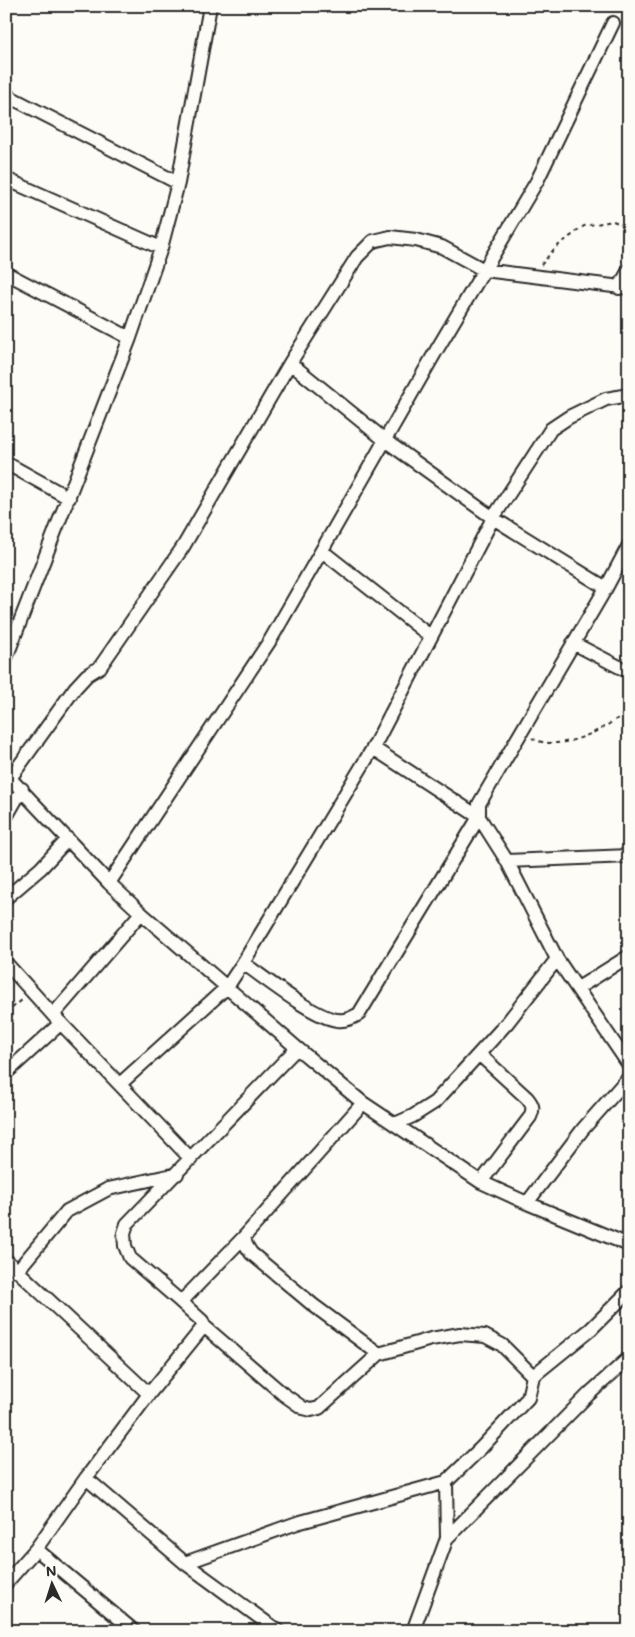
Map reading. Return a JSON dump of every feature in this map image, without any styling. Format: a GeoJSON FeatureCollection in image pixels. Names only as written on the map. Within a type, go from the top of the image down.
{"type":"FeatureCollection","features":[{"type":"Feature","properties":{"kind":"street"},"geometry":{"type":"LineString","coordinates":[[6,658],[130,338],[161,248],[178,183],[210,6]]}},
{"type":"Feature","properties":{"kind":"street"},"geometry":{"type":"LineString","coordinates":[[109,883],[271,639],[536,181],[614,23]]}},
{"type":"Feature","properties":{"kind":"street"},"geometry":{"type":"LineString","coordinates":[[6,95],[178,183]]}},
{"type":"Feature","properties":{"kind":"street"},"geometry":{"type":"LineString","coordinates":[[6,179],[161,248]]}},
{"type":"Feature","properties":{"kind":"street"},"geometry":{"type":"LineString","coordinates":[[629,270],[624,288],[484,270],[442,247],[416,240],[390,237],[373,241],[357,257],[290,363],[183,547],[100,667],[87,675],[75,688],[9,775],[109,883],[141,913],[297,1048],[364,1103],[481,1182],[629,1245]]}},
{"type":"Feature","properties":{"kind":"street"},"geometry":{"type":"LineString","coordinates":[[6,273],[130,338]]}},
{"type":"Feature","properties":{"kind":"street"},"geometry":{"type":"LineString","coordinates":[[290,363],[386,441],[493,518],[606,588]]}},
{"type":"Feature","properties":{"kind":"street"},"geometry":{"type":"LineString","coordinates":[[120,1084],[227,986],[243,962],[373,748],[493,518],[551,429],[569,417],[606,399],[629,395]]}},
{"type":"Feature","properties":{"kind":"street"},"geometry":{"type":"LineString","coordinates":[[6,463],[69,498]]}},
{"type":"Feature","properties":{"kind":"street"},"geometry":{"type":"LineString","coordinates":[[243,962],[319,1015],[338,1020],[348,1019],[359,1014],[479,817],[479,804],[606,588],[629,544]]}},
{"type":"Feature","properties":{"kind":"street"},"geometry":{"type":"LineString","coordinates":[[322,551],[430,636]]}},
{"type":"Feature","properties":{"kind":"street"},"geometry":{"type":"LineString","coordinates":[[573,643],[629,672]]}},
{"type":"Feature","properties":{"kind":"street"},"geometry":{"type":"LineString","coordinates":[[373,748],[479,817],[507,861],[557,959],[629,1065]]}},
{"type":"Feature","properties":{"kind":"street"},"geometry":{"type":"LineString","coordinates":[[6,817],[22,789]]}},
{"type":"Feature","properties":{"kind":"street"},"geometry":{"type":"LineString","coordinates":[[6,898],[41,868],[68,839]]}},
{"type":"Feature","properties":{"kind":"street"},"geometry":{"type":"LineString","coordinates":[[507,861],[629,856]]}},
{"type":"Feature","properties":{"kind":"street"},"geometry":{"type":"LineString","coordinates":[[6,1073],[57,1019],[141,913]]}},
{"type":"Feature","properties":{"kind":"street"},"geometry":{"type":"LineString","coordinates":[[578,988],[629,956]]}},
{"type":"Feature","properties":{"kind":"street"},"geometry":{"type":"LineString","coordinates":[[396,1124],[435,1102],[507,1023],[557,959]]}},
{"type":"Feature","properties":{"kind":"street"},"geometry":{"type":"LineString","coordinates":[[6,963],[191,1159]]}},
{"type":"Feature","properties":{"kind":"street"},"geometry":{"type":"LineString","coordinates":[[297,1048],[127,1224],[124,1233],[125,1246],[130,1258],[182,1302],[202,1321],[204,1326],[283,1394],[303,1408],[311,1410],[319,1408],[379,1354],[431,1339],[460,1334],[484,1336],[502,1345],[534,1376]]}},
{"type":"Feature","properties":{"kind":"street"},"geometry":{"type":"LineString","coordinates":[[479,1054],[527,1098],[532,1104],[533,1111],[481,1182]]}},
{"type":"Feature","properties":{"kind":"street"},"geometry":{"type":"LineString","coordinates":[[527,1203],[583,1129],[629,1077]]}},
{"type":"Feature","properties":{"kind":"street"},"geometry":{"type":"LineString","coordinates":[[182,1302],[244,1237],[364,1103]]}},
{"type":"Feature","properties":{"kind":"street"},"geometry":{"type":"LineString","coordinates":[[17,1270],[67,1211],[108,1188],[177,1174]]}},
{"type":"Feature","properties":{"kind":"street"},"geometry":{"type":"LineString","coordinates":[[244,1237],[251,1253],[313,1305],[379,1354]]}},
{"type":"Feature","properties":{"kind":"street"},"geometry":{"type":"LineString","coordinates":[[6,1260],[149,1394]]}},
{"type":"Feature","properties":{"kind":"street"},"geometry":{"type":"LineString","coordinates":[[185,1562],[297,1524],[446,1482],[528,1398],[534,1376],[591,1329],[629,1291]]}},
{"type":"Feature","properties":{"kind":"street"},"geometry":{"type":"LineString","coordinates":[[6,1583],[36,1549],[149,1394],[204,1326]]}},
{"type":"Feature","properties":{"kind":"street"},"geometry":{"type":"LineString","coordinates":[[447,1538],[589,1394],[629,1358]]}},
{"type":"Feature","properties":{"kind":"street"},"geometry":{"type":"LineString","coordinates":[[86,1478],[185,1562],[278,1631]]}},
{"type":"Feature","properties":{"kind":"street"},"geometry":{"type":"LineString","coordinates":[[413,1631],[447,1538],[446,1482]]}},
{"type":"Feature","properties":{"kind":"street"},"geometry":{"type":"LineString","coordinates":[[36,1549],[134,1631]]}},
{"type":"Feature","properties":{"kind":"path"},"geometry":{"type":"LineString","coordinates":[[524,276],[541,265],[555,248],[584,226],[613,221],[629,227]]}},
{"type":"Feature","properties":{"kind":"path"},"geometry":{"type":"LineString","coordinates":[[522,731],[538,741],[550,743],[565,742],[597,731],[629,709]]}},
{"type":"Feature","properties":{"kind":"path"},"geometry":{"type":"LineString","coordinates":[[6,1013],[32,991]]}}]}
